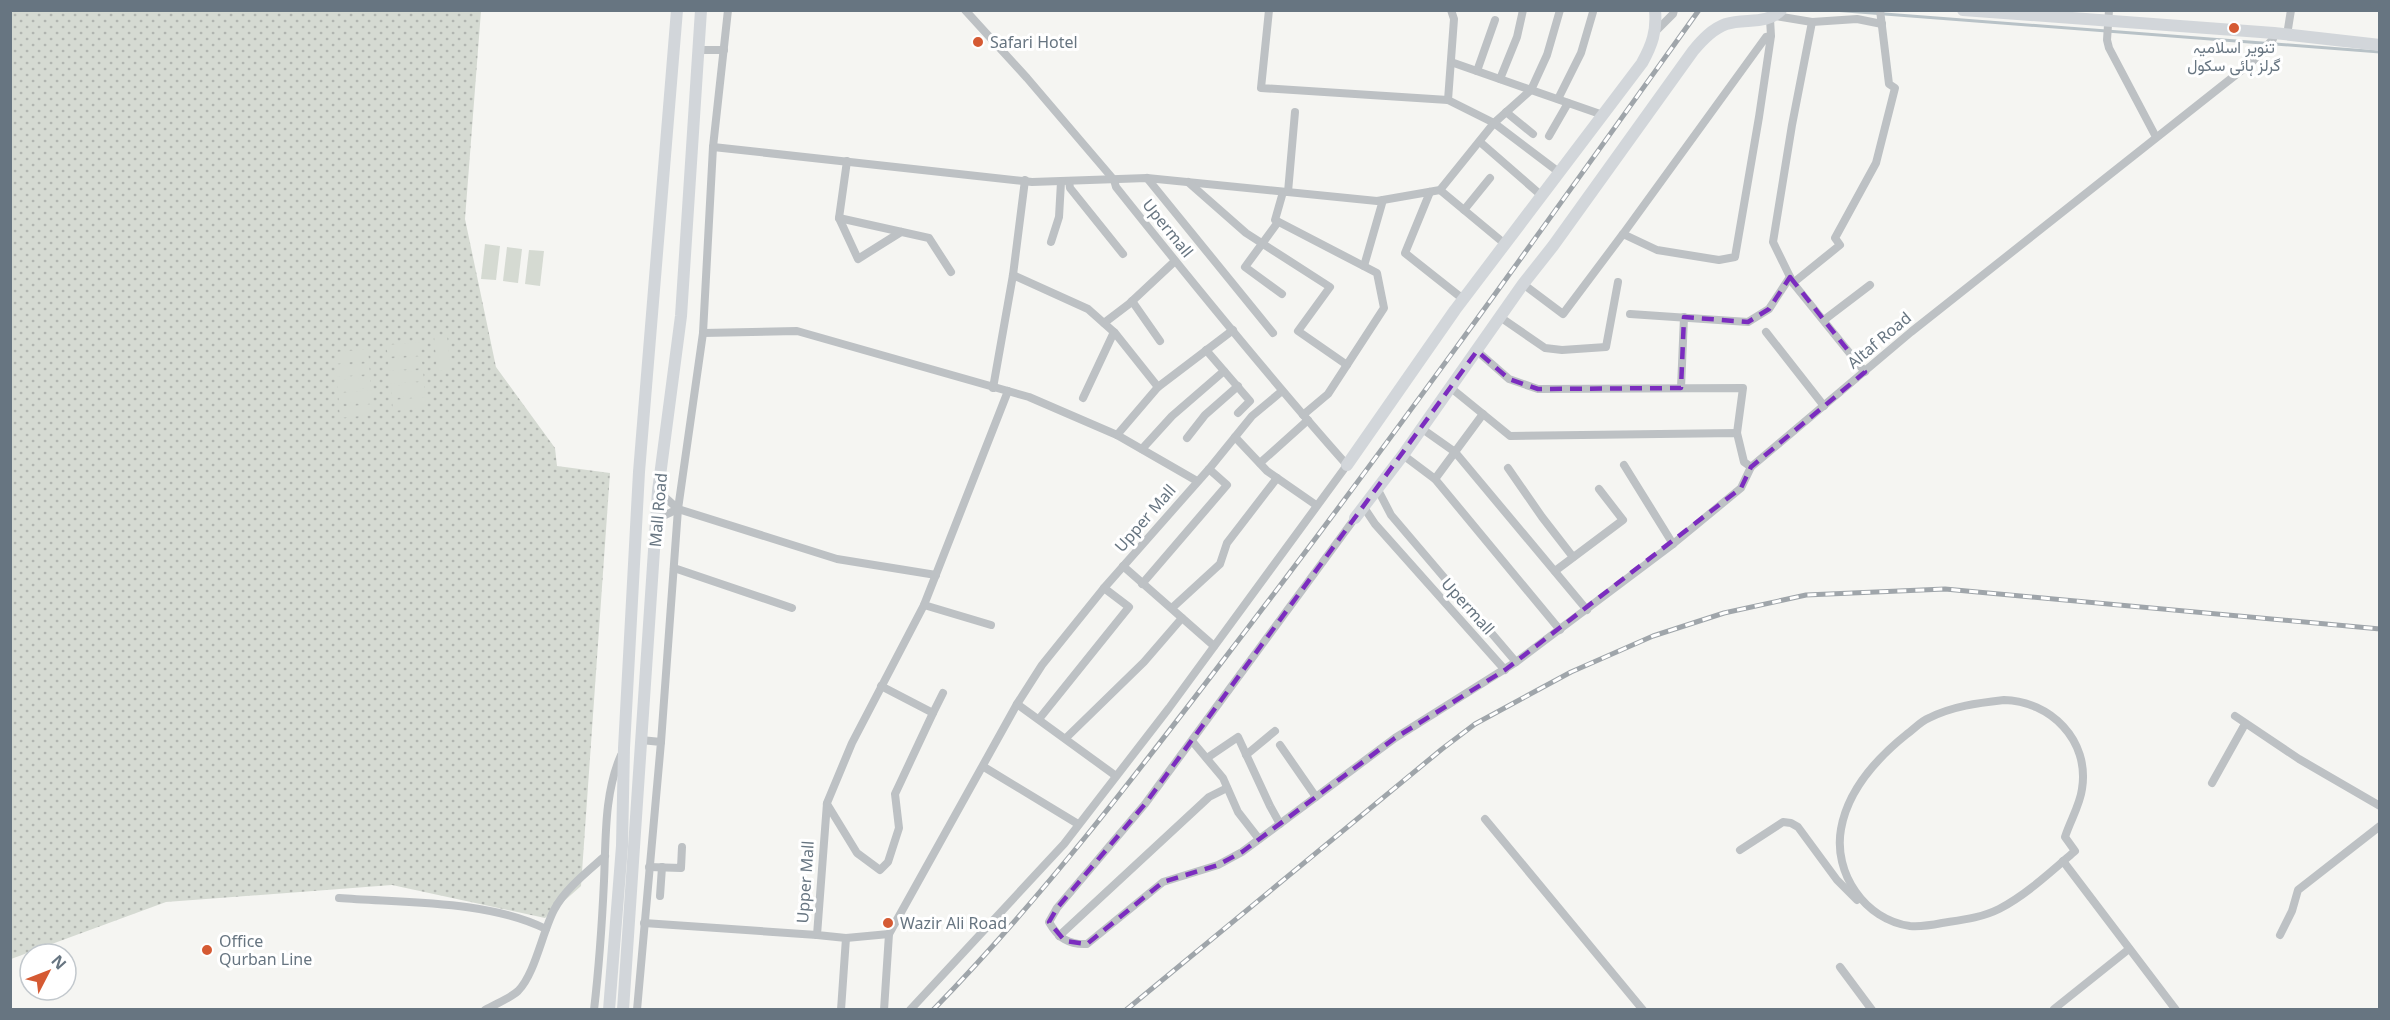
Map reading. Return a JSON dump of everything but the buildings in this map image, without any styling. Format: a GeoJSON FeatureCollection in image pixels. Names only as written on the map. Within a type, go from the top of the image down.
{"type":"FeatureCollection","features":[{"type":"Feature","properties":{"kind":"main road","name":"Mall Road"},"geometry":{"type":"LineString","coordinates":[[609,1010],[622,846],[624,748],[639,472],[678,10]]}},
{"type":"Feature","properties":{"kind":"main road","name":"Mall Road"},"geometry":{"type":"LineString","coordinates":[[623,1010],[636,846],[658,491],[681,316],[701,10]]}},
{"type":"Feature","properties":{"kind":"main road"},"geometry":{"type":"LineString","coordinates":[[1347,465],[1463,299],[1642,63],[1655,32],[1654,10]]}},
{"type":"Feature","properties":{"kind":"main road"},"geometry":{"type":"LineString","coordinates":[[1963,10],[2108,15],[2274,36],[2287,35],[2379,45]]}},
{"type":"Feature","properties":{"kind":"main road"},"geometry":{"type":"LineString","coordinates":[[1355,518],[1701,42],[1708,34],[1728,24],[1777,14]]}},
{"type":"Feature","properties":{"kind":"street"},"geometry":{"type":"LineString","coordinates":[[637,1010],[661,742],[678,509],[703,333],[713,147],[728,10]]}},
{"type":"Feature","properties":{"kind":"street","name":"Upermall"},"geometry":{"type":"LineString","coordinates":[[965,10],[1114,180],[1116,187],[1175,261],[1282,391],[1347,465]]}},
{"type":"Feature","properties":{"kind":"street"},"geometry":{"type":"LineString","coordinates":[[1269,10],[1262,88],[1448,100],[1494,123],[1560,173]]}},
{"type":"Feature","properties":{"kind":"street"},"geometry":{"type":"LineString","coordinates":[[1448,100],[1454,19],[1451,10]]}},
{"type":"Feature","properties":{"kind":"street"},"geometry":{"type":"LineString","coordinates":[[1500,79],[1517,37],[1523,10]]}},
{"type":"Feature","properties":{"kind":"street"},"geometry":{"type":"LineString","coordinates":[[713,147],[1025,180],[1065,182],[1147,178],[1383,200],[1440,190],[1494,123],[1531,90],[1547,55],[1560,10]]}},
{"type":"Feature","properties":{"kind":"street"},"geometry":{"type":"LineString","coordinates":[[1655,32],[1673,14],[1674,10]]}},
{"type":"Feature","properties":{"kind":"street"},"geometry":{"type":"LineString","coordinates":[[2287,35],[2291,10]]}},
{"type":"Feature","properties":{"kind":"street"},"geometry":{"type":"LineString","coordinates":[[1558,99],[1581,54],[1593,12]]}},
{"type":"Feature","properties":{"kind":"street"},"geometry":{"type":"LineString","coordinates":[[1623,234],[1657,250],[1719,260],[1735,257],[1771,36],[1777,14],[1812,22],[1881,16],[1888,84],[1895,88],[1876,163],[1835,238],[1840,245],[1792,280],[1769,309],[1748,322],[1630,314]]}},
{"type":"Feature","properties":{"kind":"street"},"geometry":{"type":"LineString","coordinates":[[2108,15],[2109,48],[2156,138]]}},
{"type":"Feature","properties":{"kind":"street"},"geometry":{"type":"LineString","coordinates":[[1477,71],[1495,20]]}},
{"type":"Feature","properties":{"kind":"street"},"geometry":{"type":"LineString","coordinates":[[1812,22],[1773,242],[1792,280],[1865,372]]}},
{"type":"Feature","properties":{"kind":"street"},"geometry":{"type":"LineString","coordinates":[[1523,284],[1563,314],[1726,90],[1766,37],[1771,36]]}},
{"type":"Feature","properties":{"kind":"street","name":"Altaf Road"},"geometry":{"type":"LineString","coordinates":[[1059,936],[1073,944],[1087,944],[1163,882],[1218,865],[1242,852],[1395,738],[1505,670],[1587,610],[1741,488],[1751,467],[1911,332],[2263,51],[2274,36]]}},
{"type":"Feature","properties":{"kind":"street"},"geometry":{"type":"LineString","coordinates":[[699,50],[724,50]]}},
{"type":"Feature","properties":{"kind":"street"},"geometry":{"type":"LineString","coordinates":[[1451,62],[1603,116]]}},
{"type":"Feature","properties":{"kind":"street"},"geometry":{"type":"LineString","coordinates":[[1549,136],[1568,103]]}},
{"type":"Feature","properties":{"kind":"street"},"geometry":{"type":"LineString","coordinates":[[1260,463],[1328,394],[1384,308],[1377,273],[1275,220],[1286,192],[1295,112]]}},
{"type":"Feature","properties":{"kind":"street"},"geometry":{"type":"LineString","coordinates":[[1506,112],[1533,134]]}},
{"type":"Feature","properties":{"kind":"street"},"geometry":{"type":"LineString","coordinates":[[1480,142],[1542,196]]}},
{"type":"Feature","properties":{"kind":"street"},"geometry":{"type":"LineString","coordinates":[[848,161],[839,218],[858,259],[901,232]]}},
{"type":"Feature","properties":{"kind":"street"},"geometry":{"type":"LineString","coordinates":[[1147,178],[1273,333]]}},
{"type":"Feature","properties":{"kind":"street"},"geometry":{"type":"LineString","coordinates":[[1464,210],[1490,178]]}},
{"type":"Feature","properties":{"kind":"street"},"geometry":{"type":"LineString","coordinates":[[993,388],[1013,275],[1025,180]]}},
{"type":"Feature","properties":{"kind":"street"},"geometry":{"type":"LineString","coordinates":[[1051,242],[1059,217],[1065,182]]}},
{"type":"Feature","properties":{"kind":"street"},"geometry":{"type":"LineString","coordinates":[[1065,182],[1123,254]]}},
{"type":"Feature","properties":{"kind":"street"},"geometry":{"type":"LineString","coordinates":[[1188,182],[1246,233],[1330,287],[1298,331],[1347,365]]}},
{"type":"Feature","properties":{"kind":"street"},"geometry":{"type":"LineString","coordinates":[[1440,190],[1505,244]]}},
{"type":"Feature","properties":{"kind":"street"},"geometry":{"type":"LineString","coordinates":[[1430,192],[1405,253],[1463,299]]}},
{"type":"Feature","properties":{"kind":"street"},"geometry":{"type":"LineString","coordinates":[[1364,266],[1383,200]]}},
{"type":"Feature","properties":{"kind":"street"},"geometry":{"type":"LineString","coordinates":[[839,218],[929,238],[951,272]]}},
{"type":"Feature","properties":{"kind":"street"},"geometry":{"type":"LineString","coordinates":[[1278,222],[1245,267],[1282,294]]}},
{"type":"Feature","properties":{"kind":"street"},"geometry":{"type":"LineString","coordinates":[[1104,323],[1132,301],[1175,261]]}},
{"type":"Feature","properties":{"kind":"street"},"geometry":{"type":"LineString","coordinates":[[1013,275],[1088,309],[1114,332],[1158,387]]}},
{"type":"Feature","properties":{"kind":"street"},"geometry":{"type":"LineString","coordinates":[[1500,317],[1545,348],[1562,350],[1606,347],[1618,282]]}},
{"type":"Feature","properties":{"kind":"street"},"geometry":{"type":"LineString","coordinates":[[1824,320],[1870,285]]}},
{"type":"Feature","properties":{"kind":"street"},"geometry":{"type":"LineString","coordinates":[[1132,301],[1160,341]]}},
{"type":"Feature","properties":{"kind":"street"},"geometry":{"type":"LineString","coordinates":[[1681,388],[1684,317]]}},
{"type":"Feature","properties":{"kind":"street"},"geometry":{"type":"LineString","coordinates":[[1117,435],[1158,387],[1233,330]]}},
{"type":"Feature","properties":{"kind":"street"},"geometry":{"type":"LineString","coordinates":[[703,333],[797,331],[1029,397],[1117,435],[1197,481]]}},
{"type":"Feature","properties":{"kind":"street"},"geometry":{"type":"LineString","coordinates":[[1083,398],[1114,332]]}},
{"type":"Feature","properties":{"kind":"street"},"geometry":{"type":"LineString","coordinates":[[1766,332],[1824,406]]}},
{"type":"Feature","properties":{"kind":"street"},"geometry":{"type":"LineString","coordinates":[[1206,350],[1250,401],[1238,414]]}},
{"type":"Feature","properties":{"kind":"street"},"geometry":{"type":"LineString","coordinates":[[1477,351],[1509,379],[1538,389],[1743,388],[1737,433],[1744,462],[1751,467]]}},
{"type":"Feature","properties":{"kind":"street"},"geometry":{"type":"LineString","coordinates":[[1142,449],[1172,416],[1224,371]]}},
{"type":"Feature","properties":{"kind":"street"},"geometry":{"type":"LineString","coordinates":[[1187,438],[1205,415],[1238,386]]}},
{"type":"Feature","properties":{"kind":"street"},"geometry":{"type":"LineString","coordinates":[[1451,388],[1510,436],[1737,433]]}},
{"type":"Feature","properties":{"kind":"street","name":"Upper Mall"},"geometry":{"type":"LineString","coordinates":[[1008,391],[924,604],[852,743],[827,803],[817,935],[846,938],[889,934],[984,767],[1017,704],[1042,665],[1104,588],[1209,469],[1252,416],[1282,391]]}},
{"type":"Feature","properties":{"kind":"street"},"geometry":{"type":"LineString","coordinates":[[1436,479],[1483,414]]}},
{"type":"Feature","properties":{"kind":"street"},"geometry":{"type":"LineString","coordinates":[[1421,428],[1455,452],[1587,610]]}},
{"type":"Feature","properties":{"kind":"street"},"geometry":{"type":"LineString","coordinates":[[1235,437],[1277,478],[1316,505]]}},
{"type":"Feature","properties":{"kind":"street"},"geometry":{"type":"LineString","coordinates":[[1403,455],[1436,479],[1560,630]]}},
{"type":"Feature","properties":{"kind":"street"},"geometry":{"type":"LineString","coordinates":[[910,1010],[1064,844],[1347,465]]}},
{"type":"Feature","properties":{"kind":"street"},"geometry":{"type":"LineString","coordinates":[[1624,465],[1672,544]]}},
{"type":"Feature","properties":{"kind":"street"},"geometry":{"type":"LineString","coordinates":[[1508,468],[1542,518],[1574,557]]}},
{"type":"Feature","properties":{"kind":"street"},"geometry":{"type":"LineString","coordinates":[[1142,584],[1227,485],[1209,469]]}},
{"type":"Feature","properties":{"kind":"street"},"geometry":{"type":"LineString","coordinates":[[1172,608],[1220,564],[1227,543],[1277,478]]}},
{"type":"Feature","properties":{"kind":"street"},"geometry":{"type":"LineString","coordinates":[[1377,488],[1390,515],[1516,662]]}},
{"type":"Feature","properties":{"kind":"street"},"geometry":{"type":"LineString","coordinates":[[1555,571],[1623,519],[1599,489]]}},
{"type":"Feature","properties":{"kind":"street"},"geometry":{"type":"LineString","coordinates":[[658,491],[678,509],[837,559],[936,574]]}},
{"type":"Feature","properties":{"kind":"street","name":"Upermall"},"geometry":{"type":"LineString","coordinates":[[1363,507],[1375,524],[1505,670]]}},
{"type":"Feature","properties":{"kind":"street"},"geometry":{"type":"LineString","coordinates":[[657,519],[678,509]]}},
{"type":"Feature","properties":{"kind":"street"},"geometry":{"type":"LineString","coordinates":[[1227,788],[1209,797],[1059,936],[1049,922],[1057,908],[1145,804],[1355,518]]}},
{"type":"Feature","properties":{"kind":"street"},"geometry":{"type":"LineString","coordinates":[[1123,566],[1214,646]]}},
{"type":"Feature","properties":{"kind":"street"},"geometry":{"type":"LineString","coordinates":[[674,568],[792,608]]}},
{"type":"Feature","properties":{"kind":"street"},"geometry":{"type":"LineString","coordinates":[[1039,719],[1129,607],[1104,588]]}},
{"type":"Feature","properties":{"kind":"street"},"geometry":{"type":"LineString","coordinates":[[924,604],[991,625]]}},
{"type":"Feature","properties":{"kind":"street"},"geometry":{"type":"LineString","coordinates":[[1066,738],[1144,662],[1182,618]]}},
{"type":"Feature","properties":{"kind":"street"},"geometry":{"type":"LineString","coordinates":[[881,686],[933,713]]}},
{"type":"Feature","properties":{"kind":"street"},"geometry":{"type":"LineString","coordinates":[[827,803],[857,853],[876,868],[880,870],[883,868],[888,862],[899,828],[895,794],[943,693]]}},
{"type":"Feature","properties":{"kind":"street"},"geometry":{"type":"LineString","coordinates":[[2020,700],[2050,713],[2061,722],[2077,746],[2083,773],[2082,790],[2065,837],[2075,851],[2062,861],[2010,903],[1986,914],[1964,920],[1911,926],[1881,916],[1850,884],[1841,857],[1841,829],[1855,793],[1865,775],[1902,738],[1928,718],[1968,704],[2020,700]]}},
{"type":"Feature","properties":{"kind":"street"},"geometry":{"type":"LineString","coordinates":[[1017,704],[1116,776]]}},
{"type":"Feature","properties":{"kind":"street"},"geometry":{"type":"LineString","coordinates":[[2235,716],[2369,802],[2379,806]]}},
{"type":"Feature","properties":{"kind":"street"},"geometry":{"type":"LineString","coordinates":[[2212,783],[2245,724]]}},
{"type":"Feature","properties":{"kind":"street"},"geometry":{"type":"LineString","coordinates":[[1246,754],[1275,731]]}},
{"type":"Feature","properties":{"kind":"street"},"geometry":{"type":"LineString","coordinates":[[1206,758],[1238,737],[1280,824]]}},
{"type":"Feature","properties":{"kind":"street"},"geometry":{"type":"LineString","coordinates":[[641,740],[661,742]]}},
{"type":"Feature","properties":{"kind":"street"},"geometry":{"type":"LineString","coordinates":[[1192,741],[1223,778],[1238,812],[1259,839]]}},
{"type":"Feature","properties":{"kind":"street"},"geometry":{"type":"LineString","coordinates":[[1280,745],[1316,797]]}},
{"type":"Feature","properties":{"kind":"street"},"geometry":{"type":"LineString","coordinates":[[594,1010],[610,789],[624,748]]}},
{"type":"Feature","properties":{"kind":"street"},"geometry":{"type":"LineString","coordinates":[[984,767],[1078,824]]}},
{"type":"Feature","properties":{"kind":"street"},"geometry":{"type":"LineString","coordinates":[[1485,819],[1643,1010]]}},
{"type":"Feature","properties":{"kind":"street"},"geometry":{"type":"LineString","coordinates":[[1740,850],[1783,822],[1791,823],[1798,827],[1837,880],[1865,907],[1869,906]]}},
{"type":"Feature","properties":{"kind":"street"},"geometry":{"type":"LineString","coordinates":[[2280,935],[2292,911],[2298,890],[2379,826]]}},
{"type":"Feature","properties":{"kind":"street"},"geometry":{"type":"LineString","coordinates":[[649,867],[681,868],[682,847]]}},
{"type":"Feature","properties":{"kind":"street"},"geometry":{"type":"LineString","coordinates":[[485,1010],[518,991],[532,968],[555,909],[577,882],[605,856]]}},
{"type":"Feature","properties":{"kind":"street"},"geometry":{"type":"LineString","coordinates":[[2062,861],[2176,1010]]}},
{"type":"Feature","properties":{"kind":"street"},"geometry":{"type":"LineString","coordinates":[[660,896],[662,867]]}},
{"type":"Feature","properties":{"kind":"street"},"geometry":{"type":"LineString","coordinates":[[339,898],[496,911],[522,918],[546,929]]}},
{"type":"Feature","properties":{"kind":"street"},"geometry":{"type":"LineString","coordinates":[[644,923],[817,935]]}},
{"type":"Feature","properties":{"kind":"street"},"geometry":{"type":"LineString","coordinates":[[884,1010],[889,934]]}},
{"type":"Feature","properties":{"kind":"street"},"geometry":{"type":"LineString","coordinates":[[841,1010],[846,938]]}},
{"type":"Feature","properties":{"kind":"street"},"geometry":{"type":"LineString","coordinates":[[2054,1010],[2129,949]]}},
{"type":"Feature","properties":{"kind":"street"},"geometry":{"type":"LineString","coordinates":[[1840,968],[1872,1010]]}},
{"type":"Feature","properties":{"kind":"highlighted area"},"geometry":{"type":"Polygon","coordinates":[[[1790,277],[1865,372],[1751,467],[1741,488],[1505,670],[1395,738],[1242,852],[1218,865],[1163,882],[1087,944],[1065,941],[1049,922],[1057,908],[1145,804],[1477,351],[1509,379],[1538,389],[1681,388],[1684,317],[1748,322],[1769,309],[1790,277]]]}},
{"type":"Feature","properties":{"kind":"shaded area"},"geometry":{"type":"Polygon","coordinates":[[[11,11],[481,11],[465,219],[496,367],[555,448],[557,466],[610,473],[581,886],[545,918],[392,885],[166,902],[57,942],[18,942],[18,956],[11,959],[11,11]]]}},
{"type":"Feature","properties":{"kind":"shaded area"},"geometry":{"type":"Polygon","coordinates":[[[485,244],[500,246],[496,280],[481,279],[485,244]]]}},
{"type":"Feature","properties":{"kind":"shaded area"},"geometry":{"type":"Polygon","coordinates":[[[507,247],[522,249],[518,283],[503,281],[507,247]]]}},
{"type":"Feature","properties":{"kind":"shaded area"},"geometry":{"type":"Polygon","coordinates":[[[529,250],[544,251],[540,286],[525,284],[529,250]]]}},
{"type":"Feature","properties":{"kind":"shaded area"},"geometry":{"type":"Polygon","coordinates":[[[447,335],[451,370],[437,371],[434,336],[447,335]]]}},
{"type":"Feature","properties":{"kind":"shaded area"},"geometry":{"type":"Polygon","coordinates":[[[420,342],[421,354],[388,357],[386,345],[420,342]]]}},
{"type":"Feature","properties":{"kind":"shaded area"},"geometry":{"type":"Polygon","coordinates":[[[368,349],[369,360],[336,364],[335,352],[368,349]]]}},
{"type":"Feature","properties":{"kind":"shaded area"},"geometry":{"type":"Polygon","coordinates":[[[421,356],[423,368],[389,371],[388,359],[421,356]]]}},
{"type":"Feature","properties":{"kind":"shaded area"},"geometry":{"type":"Polygon","coordinates":[[[369,363],[370,374],[337,377],[335,366],[369,363]]]}},
{"type":"Feature","properties":{"kind":"shaded area"},"geometry":{"type":"Polygon","coordinates":[[[423,370],[424,381],[390,384],[389,373],[423,370]]]}},
{"type":"Feature","properties":{"kind":"shaded area"},"geometry":{"type":"Polygon","coordinates":[[[370,377],[371,388],[338,391],[337,380],[370,377]]]}},
{"type":"Feature","properties":{"kind":"shaded area"},"geometry":{"type":"Polygon","coordinates":[[[424,383],[425,395],[392,398],[391,386],[424,383]]]}},
{"type":"Feature","properties":{"kind":"shaded area"},"geometry":{"type":"Polygon","coordinates":[[[372,390],[373,401],[339,404],[338,393],[372,390]]]}},
{"type":"Feature","properties":{"kind":"shaded area"},"geometry":{"type":"Polygon","coordinates":[[[425,397],[426,408],[393,411],[392,400],[425,397]]]}},
{"type":"Feature","properties":{"kind":"shaded area"},"geometry":{"type":"Polygon","coordinates":[[[372,404],[373,415],[340,418],[339,407],[372,404]]]}},
{"type":"Feature","properties":{"kind":"waterway"},"geometry":{"type":"LineString","coordinates":[[1833,10],[2380,52]]}},
{"type":"Feature","properties":{"kind":"railway"},"geometry":{"type":"LineString","coordinates":[[933,1010],[1057,872],[1210,678],[1419,399],[1699,10]]}},
{"type":"Feature","properties":{"kind":"railway"},"geometry":{"type":"LineString","coordinates":[[1126,1010],[1475,724],[1571,672],[1653,636],[1724,613],[1806,595],[1945,589],[2380,629]]}},
{"type":"Feature","properties":{"kind":"place","name":"تنویر اسلامیہ گرلز ہائی سکول"},"geometry":{"type":"Point","coordinates":[2234,28]}},
{"type":"Feature","properties":{"kind":"place","name":"Safari Hotel"},"geometry":{"type":"Point","coordinates":[978,42]}},
{"type":"Feature","properties":{"kind":"place","name":"Wazir Ali Road"},"geometry":{"type":"Point","coordinates":[888,923]}},
{"type":"Feature","properties":{"kind":"place","name":"Office Qurban Line"},"geometry":{"type":"Point","coordinates":[207,950]}}]}
